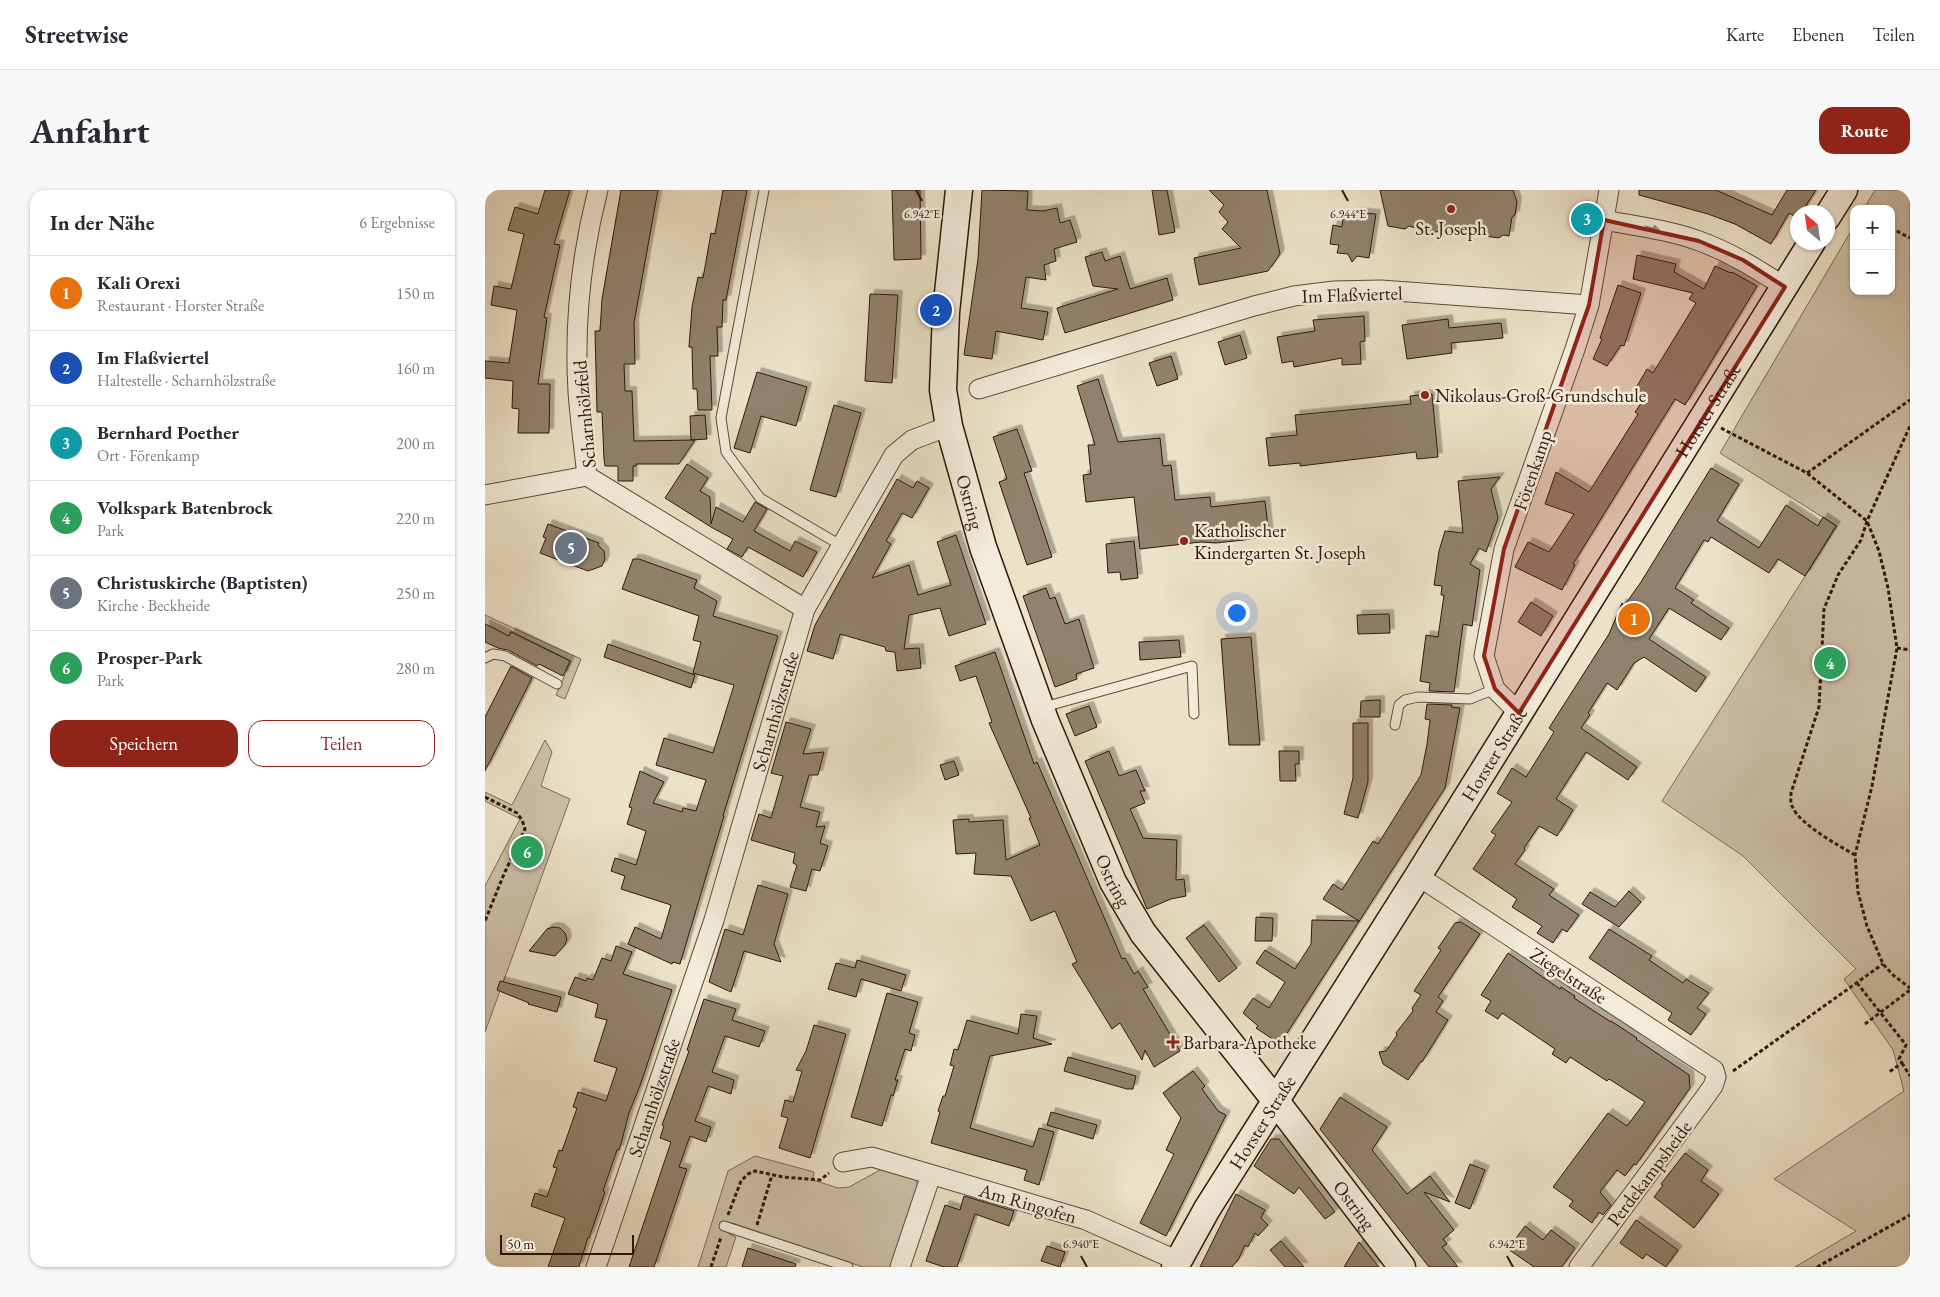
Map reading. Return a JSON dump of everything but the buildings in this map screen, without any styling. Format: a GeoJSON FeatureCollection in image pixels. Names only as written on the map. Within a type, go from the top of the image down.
{"type":"FeatureCollection","features":[{"type":"Feature","properties":{"kind":"main road"},"geometry":{"type":"LineString","coordinates":[[949,426],[943,390],[946,312],[959,190]]}},
{"type":"Feature","properties":{"kind":"main road"},"geometry":{"type":"LineString","coordinates":[[1834,205],[1843,190]]}},
{"type":"Feature","properties":{"kind":"main road","name":"Horster Straße"},"geometry":{"type":"LineString","coordinates":[[1177,1264],[1207,1208],[1418,876],[1807,250]]}},
{"type":"Feature","properties":{"kind":"main road","name":"Ostring"},"geometry":{"type":"LineString","coordinates":[[949,426],[983,547],[1041,707],[1113,882],[1143,933],[1275,1100],[1402,1267]]}},
{"type":"Feature","properties":{"kind":"street","name":"Scharnhölzfeld"},"geometry":{"type":"LineString","coordinates":[[598,190],[581,278],[578,332],[578,391],[587,476],[805,608]]}},
{"type":"Feature","properties":{"kind":"street","name":"Förenkamp"},"geometry":{"type":"LineString","coordinates":[[1519,713],[1495,689],[1484,656],[1505,549],[1589,305],[1609,190]]}},
{"type":"Feature","properties":{"kind":"street"},"geometry":{"type":"LineString","coordinates":[[1605,218],[1657,229],[1699,241],[1743,260],[1785,287]]}},
{"type":"Feature","properties":{"kind":"street","name":"Im Flaßviertel"},"geometry":{"type":"LineString","coordinates":[[979,389],[1246,308],[1294,296],[1334,291],[1381,290],[1589,305]]}},
{"type":"Feature","properties":{"kind":"street","name":"Scharnhölzstraße"},"geometry":{"type":"LineString","coordinates":[[596,1267],[714,920],[805,608],[894,455],[913,440],[949,426]]}},
{"type":"Feature","properties":{"kind":"street"},"geometry":{"type":"LineString","coordinates":[[485,496],[587,476]]}},
{"type":"Feature","properties":{"kind":"street","name":"Ziegelstraße"},"geometry":{"type":"LineString","coordinates":[[1418,876],[1714,1070],[1717,1077]]}},
{"type":"Feature","properties":{"kind":"street","name":"Perdekampsheide"},"geometry":{"type":"LineString","coordinates":[[1579,1267],[1703,1100],[1717,1077]]}},
{"type":"Feature","properties":{"kind":"street","name":"Am Ringofen"},"geometry":{"type":"LineString","coordinates":[[843,1162],[872,1158],[1087,1220],[1177,1264]]}},
{"type":"Feature","properties":{"kind":"street"},"geometry":{"type":"LineString","coordinates":[[900,1267],[931,1175]]}},
{"type":"Feature","properties":{"kind":"lane"},"geometry":{"type":"LineString","coordinates":[[765,190],[721,418],[726,452],[760,498],[842,546]]}},
{"type":"Feature","properties":{"kind":"lane"},"geometry":{"type":"LineString","coordinates":[[485,658],[493,654],[505,656],[557,684]]}},
{"type":"Feature","properties":{"kind":"lane"},"geometry":{"type":"LineString","coordinates":[[1041,707],[1192,666],[1194,714]]}},
{"type":"Feature","properties":{"kind":"lane"},"geometry":{"type":"LineString","coordinates":[[1395,725],[1399,705],[1405,700],[1418,696],[1470,699],[1495,689]]}},
{"type":"Feature","properties":{"kind":"lane"},"geometry":{"type":"LineString","coordinates":[[724,1226],[848,1267]]}},
{"type":"Feature","properties":{"kind":"path"},"geometry":{"type":"LineString","coordinates":[[1895,230],[1910,238]]}},
{"type":"Feature","properties":{"kind":"path"},"geometry":{"type":"LineString","coordinates":[[1807,473],[1910,400]]}},
{"type":"Feature","properties":{"kind":"path"},"geometry":{"type":"LineString","coordinates":[[1703,418],[1807,473],[1867,521],[1879,551],[1886,579],[1897,648],[1871,786],[1855,855],[1858,892],[1867,926],[1883,964],[1910,989],[1865,1024]]}},
{"type":"Feature","properties":{"kind":"path"},"geometry":{"type":"LineString","coordinates":[[1855,855],[1798,816],[1791,802],[1791,793],[1819,708],[1824,609],[1838,575],[1861,540],[1867,521],[1910,426]]}},
{"type":"Feature","properties":{"kind":"path"},"geometry":{"type":"LineString","coordinates":[[1897,648],[1910,650]]}},
{"type":"Feature","properties":{"kind":"path"},"geometry":{"type":"LineString","coordinates":[[485,797],[517,813],[523,820],[525,829],[485,921]]}},
{"type":"Feature","properties":{"kind":"path"},"geometry":{"type":"LineString","coordinates":[[1717,1077],[1736,1069],[1883,964]]}},
{"type":"Feature","properties":{"kind":"path"},"geometry":{"type":"LineString","coordinates":[[1857,983],[1906,1045],[1899,1059],[1910,1076]]}},
{"type":"Feature","properties":{"kind":"path"},"geometry":{"type":"LineString","coordinates":[[1889,1072],[1901,1063]]}},
{"type":"Feature","properties":{"kind":"path"},"geometry":{"type":"LineString","coordinates":[[711,1267],[741,1181],[748,1174],[755,1171],[783,1177],[820,1180],[843,1162]]}},
{"type":"Feature","properties":{"kind":"path"},"geometry":{"type":"LineString","coordinates":[[754,1236],[771,1175]]}},
{"type":"Feature","properties":{"kind":"path"},"geometry":{"type":"LineString","coordinates":[[1817,1267],[1910,1215]]}},
{"type":"Feature","properties":{"kind":"highlighted area"},"geometry":{"type":"Polygon","coordinates":[[[1604,220],[1699,241],[1743,260],[1785,287],[1519,713],[1495,689],[1484,656],[1504,549],[1589,305],[1604,220]]]}},
{"type":"Feature","properties":{"kind":"shaded area"},"geometry":{"type":"Polygon","coordinates":[[[1875,190],[1910,190],[1910,1267],[1795,1267],[1856,1231],[1774,1179],[1904,1091],[1893,1050],[1844,979],[1856,969],[1743,856],[1662,801],[1837,526],[1720,453],[1850,233],[1850,295],[1895,295],[1895,205],[1866,205],[1875,190]]]}},
{"type":"Feature","properties":{"kind":"shaded area"},"geometry":{"type":"Polygon","coordinates":[[[485,615],[581,659],[565,699],[556,695],[571,661],[511,631],[503,646],[496,645],[502,632],[485,624],[485,615]]]}},
{"type":"Feature","properties":{"kind":"shaded area"},"geometry":{"type":"Polygon","coordinates":[[[545,740],[552,752],[541,786],[570,799],[485,1032],[485,886],[520,819],[485,801],[485,792],[512,805],[545,740]]]}},
{"type":"Feature","properties":{"kind":"shaded area"},"geometry":{"type":"Polygon","coordinates":[[[755,1156],[814,1172],[813,1180],[838,1188],[849,1187],[880,1170],[887,1169],[916,1179],[918,1186],[891,1267],[863,1267],[732,1223],[729,1234],[736,1237],[726,1267],[698,1267],[728,1171],[755,1156]]]}},
{"type":"Feature","properties":{"kind":"place","name":"St. Joseph"},"geometry":{"type":"Point","coordinates":[1451,209]}},
{"type":"Feature","properties":{"kind":"place","name":"Bernhard Poether"},"geometry":{"type":"Point","coordinates":[1587,219]}},
{"type":"Feature","properties":{"kind":"place","name":"Im Flaßviertel"},"geometry":{"type":"Point","coordinates":[936,310]}},
{"type":"Feature","properties":{"kind":"place","name":"Nikolaus-Groß-Grundschule"},"geometry":{"type":"Point","coordinates":[1425,395]}},
{"type":"Feature","properties":{"kind":"place","name":"Katholischer Kindergarten St. Joseph"},"geometry":{"type":"Point","coordinates":[1184,541]}},
{"type":"Feature","properties":{"kind":"place","name":"Christuskirche (Baptisten)"},"geometry":{"type":"Point","coordinates":[571,548]}},
{"type":"Feature","properties":{"kind":"place","name":"Kali Orexi"},"geometry":{"type":"Point","coordinates":[1634,619]}},
{"type":"Feature","properties":{"kind":"place","name":"Volkspark Batenbrock"},"geometry":{"type":"Point","coordinates":[1830,663]}},
{"type":"Feature","properties":{"kind":"place","name":"Prosper-Park"},"geometry":{"type":"Point","coordinates":[527,852]}},
{"type":"Feature","properties":{"kind":"place","name":"Barbara-Apotheke"},"geometry":{"type":"Point","coordinates":[1173,1042]}}]}
